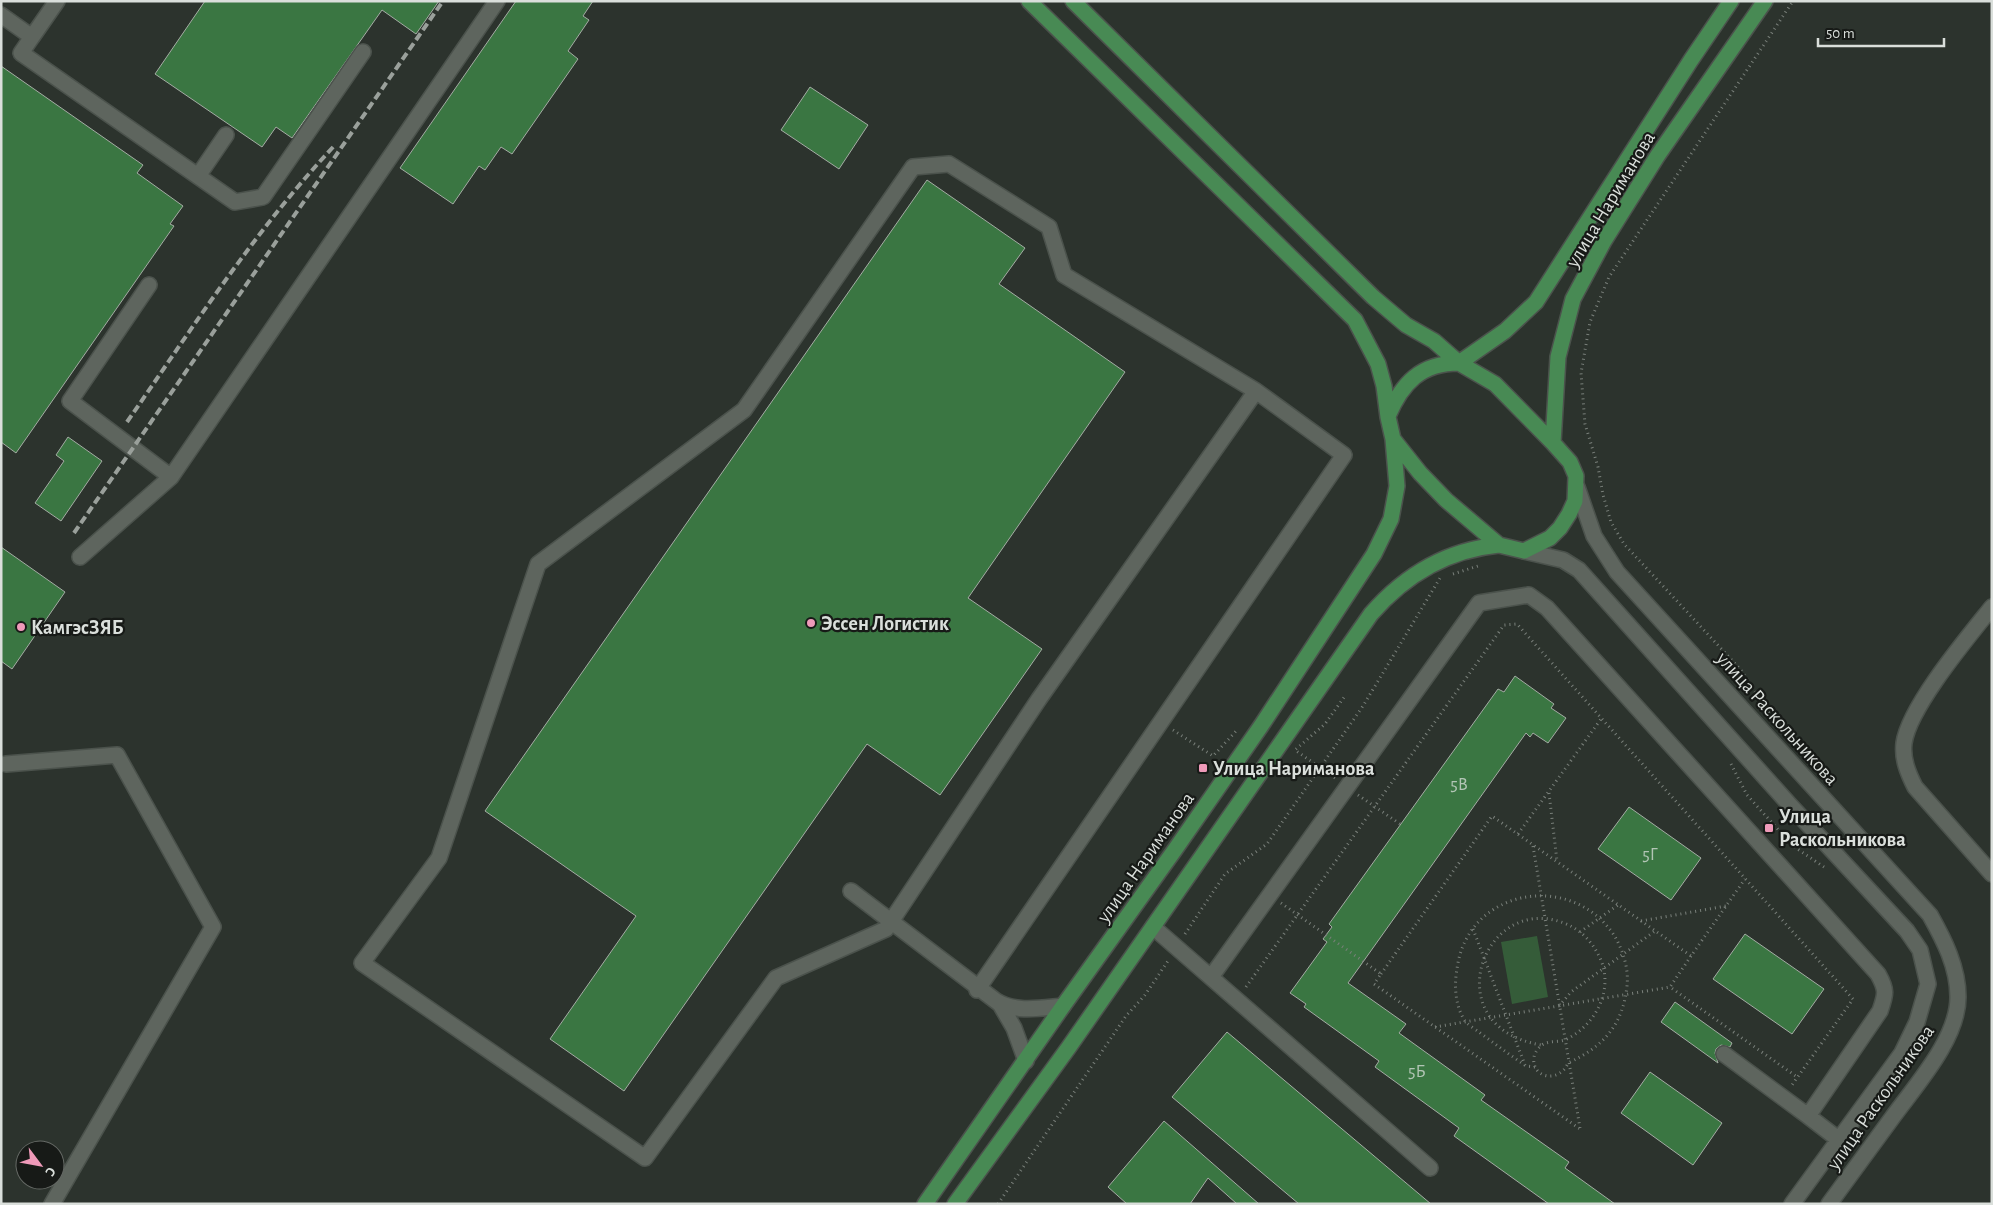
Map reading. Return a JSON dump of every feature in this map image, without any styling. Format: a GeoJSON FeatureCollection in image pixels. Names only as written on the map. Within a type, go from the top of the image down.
{"type":"FeatureCollection","features":[{"type":"Feature","properties":{"kind":"main road"},"geometry":{"type":"LineString","coordinates":[[1030,1],[1355,320],[1378,364],[1384,386],[1392,439],[1420,474],[1446,500],[1499,545]]}},
{"type":"Feature","properties":{"kind":"main road"},"geometry":{"type":"LineString","coordinates":[[955,1204],[1153,927],[1371,614],[1387,596],[1411,577],[1433,564],[1476,547],[1499,545],[1524,551],[1550,538],[1560,528],[1569,514],[1575,501],[1577,486],[1576,476],[1570,462],[1495,384],[1459,363],[1434,341],[1406,325],[1373,297],[1073,1]]}},
{"type":"Feature","properties":{"kind":"main road","name":"улица Нариманова"},"geometry":{"type":"LineString","coordinates":[[1459,363],[1505,331],[1536,302],[1731,1]]}},
{"type":"Feature","properties":{"kind":"main road","name":"улица Нариманова"},"geometry":{"type":"LineString","coordinates":[[1553,443],[1558,358],[1573,299],[1604,241],[1658,155],[1765,1]]}},
{"type":"Feature","properties":{"kind":"main road"},"geometry":{"type":"LineString","coordinates":[[1388,417],[1402,389],[1412,378],[1435,366],[1459,363]]}},
{"type":"Feature","properties":{"kind":"main road","name":"улица Нариманова"},"geometry":{"type":"LineString","coordinates":[[925,1204],[1063,1006],[1174,852],[1261,726],[1374,554],[1391,519],[1397,486],[1392,439]]}},
{"type":"Feature","properties":{"kind":"street"},"geometry":{"type":"LineString","coordinates":[[57,1],[21,53],[236,202],[263,197],[363,52]]}},
{"type":"Feature","properties":{"kind":"street"},"geometry":{"type":"LineString","coordinates":[[80,557],[171,477],[497,1]]}},
{"type":"Feature","properties":{"kind":"street"},"geometry":{"type":"LineString","coordinates":[[1,15],[32,37]]}},
{"type":"Feature","properties":{"kind":"street"},"geometry":{"type":"LineString","coordinates":[[198,176],[226,135]]}},
{"type":"Feature","properties":{"kind":"street"},"geometry":{"type":"LineString","coordinates":[[977,990],[1344,455],[1256,391],[1064,275],[1048,227],[949,164],[913,167],[744,410],[538,564],[439,858],[362,963],[645,1158],[776,978],[886,929],[1039,698],[1256,391]]}},
{"type":"Feature","properties":{"kind":"street"},"geometry":{"type":"LineString","coordinates":[[149,285],[70,401],[171,477]]}},
{"type":"Feature","properties":{"kind":"street","name":"улица Раскольникова"},"geometry":{"type":"LineString","coordinates":[[1577,486],[1594,536],[1617,572],[1930,915],[1950,954],[1958,996],[1956,1017],[1948,1036],[1932,1062],[1829,1204]]}},
{"type":"Feature","properties":{"kind":"street","name":"улица Раскольникова"},"geometry":{"type":"LineString","coordinates":[[1524,551],[1563,560],[1579,570],[1782,797],[1907,931],[1920,950],[1928,984],[1917,1022],[1902,1053],[1792,1204]]}},
{"type":"Feature","properties":{"kind":"street"},"geometry":{"type":"LineString","coordinates":[[1210,977],[1479,603],[1530,595],[1547,608],[1878,974],[1885,988],[1880,1011],[1808,1116]]}},
{"type":"Feature","properties":{"kind":"street"},"geometry":{"type":"LineString","coordinates":[[1992,607],[1917,709],[1907,729],[1904,744],[1904,760],[1908,774],[1915,787],[1992,874]]}},
{"type":"Feature","properties":{"kind":"street"},"geometry":{"type":"LineString","coordinates":[[6,764],[117,755],[213,927],[52,1204]]}},
{"type":"Feature","properties":{"kind":"street"},"geometry":{"type":"LineString","coordinates":[[851,891],[1000,1004],[1014,1028],[1026,1061]]}},
{"type":"Feature","properties":{"kind":"street"},"geometry":{"type":"LineString","coordinates":[[1153,927],[1430,1168]]}},
{"type":"Feature","properties":{"kind":"street"},"geometry":{"type":"LineString","coordinates":[[886,929],[1000,1004],[1026,1009],[1063,1006]]}},
{"type":"Feature","properties":{"kind":"street"},"geometry":{"type":"LineString","coordinates":[[1724,1054],[1838,1139]]}},
{"type":"Feature","properties":{"kind":"path"},"geometry":{"type":"LineString","coordinates":[[1769,713],[1741,670],[1624,544],[1611,522],[1603,495],[1598,467],[1585,424],[1581,373],[1590,322],[1609,276],[1793,1]]}},
{"type":"Feature","properties":{"kind":"path"},"geometry":{"type":"LineString","coordinates":[[998,1204],[1126,1016],[1145,995],[1225,874],[1267,844],[1363,706],[1440,578],[1486,564]]}},
{"type":"Feature","properties":{"kind":"path"},"geometry":{"type":"LineString","coordinates":[[1236,1000],[1504,625],[1517,624],[1853,999],[1783,1097]]}},
{"type":"Feature","properties":{"kind":"path"},"geometry":{"type":"LineString","coordinates":[[1295,750],[1325,724],[1345,696]]}},
{"type":"Feature","properties":{"kind":"path"},"geometry":{"type":"LineString","coordinates":[[1518,834],[1601,719]]}},
{"type":"Feature","properties":{"kind":"path"},"geometry":{"type":"LineString","coordinates":[[1167,726],[1213,756],[1242,724]]}},
{"type":"Feature","properties":{"kind":"path"},"geometry":{"type":"LineString","coordinates":[[1730,763],[1747,795],[1792,846],[1831,871]]}},
{"type":"Feature","properties":{"kind":"path"},"geometry":{"type":"LineString","coordinates":[[1548,792],[1557,862]]}},
{"type":"Feature","properties":{"kind":"path"},"geometry":{"type":"LineString","coordinates":[[1533,845],[1580,1129],[1374,984],[1492,816],[1691,956]]}},
{"type":"Feature","properties":{"kind":"path"},"geometry":{"type":"LineString","coordinates":[[1670,987],[1745,880]]}},
{"type":"Feature","properties":{"kind":"path"},"geometry":{"type":"LineString","coordinates":[[1270,895],[1381,974]]}},
{"type":"Feature","properties":{"kind":"path"},"geometry":{"type":"LineString","coordinates":[[1536,1067],[1526,1066],[1465,1022],[1458,1002],[1455,981],[1458,960],[1465,941],[1473,929],[1493,910],[1511,900],[1532,896],[1553,896],[1573,901],[1591,911],[1607,925],[1623,954],[1628,983],[1624,1004],[1616,1023],[1604,1040],[1588,1054],[1568,1063],[1566,1069],[1560,1074],[1546,1076],[1536,1067],[1534,1059],[1536,1051],[1541,1045],[1548,1042],[1565,1040],[1579,1032],[1591,1021],[1599,1007],[1604,992],[1601,960],[1594,946],[1570,925],[1545,919],[1523,922],[1508,928],[1496,939],[1484,958],[1479,983],[1481,999],[1498,1026],[1525,1042],[1541,1045]]}},
{"type":"Feature","properties":{"kind":"path"},"geometry":{"type":"LineString","coordinates":[[1580,932],[1619,905]]}},
{"type":"Feature","properties":{"kind":"path"},"geometry":{"type":"LineString","coordinates":[[1642,921],[1726,906]]}},
{"type":"Feature","properties":{"kind":"path"},"geometry":{"type":"LineString","coordinates":[[1473,929],[1526,1066]]}},
{"type":"Feature","properties":{"kind":"path"},"geometry":{"type":"LineString","coordinates":[[1559,1006],[1571,992],[1655,931]]}},
{"type":"Feature","properties":{"kind":"path"},"geometry":{"type":"LineString","coordinates":[[1435,1027],[1670,987],[1797,1077]]}},
{"type":"Feature","properties":{"kind":"green space"},"geometry":{"type":"Polygon","coordinates":[[[1537,936],[1548,997],[1512,1004],[1501,942],[1537,936]]]}},
{"type":"Feature","properties":{"kind":"building"},"geometry":{"type":"Polygon","coordinates":[[[205,1],[439,1],[416,34],[382,10],[292,138],[276,127],[262,147],[155,74],[205,1]]]}},
{"type":"Feature","properties":{"kind":"building"},"geometry":{"type":"Polygon","coordinates":[[[516,1],[593,1],[583,16],[589,20],[568,51],[578,59],[512,154],[501,147],[485,170],[479,166],[453,204],[400,168],[516,1]]]}},
{"type":"Feature","properties":{"kind":"building"},"geometry":{"type":"Polygon","coordinates":[[[1,66],[143,165],[137,173],[183,206],[170,224],[174,226],[16,453],[1,442],[1,66]]]}},
{"type":"Feature","properties":{"kind":"building"},"geometry":{"type":"Polygon","coordinates":[[[810,87],[868,125],[839,169],[781,130],[810,87]]]}},
{"type":"Feature","properties":{"kind":"building","name":"Эссен Логистик"},"geometry":{"type":"Polygon","coordinates":[[[927,180],[1025,248],[999,284],[1125,372],[968,598],[1042,649],[940,795],[867,744],[624,1091],[550,1039],[636,916],[485,811],[927,180]]]}},
{"type":"Feature","properties":{"kind":"building"},"geometry":{"type":"Polygon","coordinates":[[[68,437],[102,461],[61,521],[35,503],[64,461],[56,455],[68,437]]]}},
{"type":"Feature","properties":{"kind":"building","name":"КамгэсЗЯБ"},"geometry":{"type":"Polygon","coordinates":[[[1,547],[65,592],[12,669],[1,661],[1,547]]]}},
{"type":"Feature","properties":{"kind":"building"},"geometry":{"type":"Polygon","coordinates":[[[1515,676],[1554,704],[1551,708],[1566,718],[1548,743],[1533,733],[1530,737],[1526,733],[1348,983],[1406,1024],[1399,1033],[1485,1095],[1481,1100],[1569,1162],[1565,1168],[1615,1204],[1549,1204],[1454,1136],[1459,1128],[1375,1067],[1379,1061],[1304,1007],[1306,1004],[1290,993],[1327,942],[1323,939],[1332,927],[1329,924],[1498,689],[1504,692],[1515,676]]]}},
{"type":"Feature","properties":{"kind":"building"},"geometry":{"type":"Polygon","coordinates":[[[1629,807],[1701,858],[1671,900],[1598,849],[1629,807]]]}},
{"type":"Feature","properties":{"kind":"building"},"geometry":{"type":"Polygon","coordinates":[[[1745,934],[1824,989],[1792,1034],[1713,979],[1745,934]]]}},
{"type":"Feature","properties":{"kind":"building"},"geometry":{"type":"Polygon","coordinates":[[[1675,1002],[1732,1043],[1730,1047],[1721,1045],[1716,1049],[1715,1053],[1718,1063],[1661,1022],[1675,1002]]]}},
{"type":"Feature","properties":{"kind":"building"},"geometry":{"type":"Polygon","coordinates":[[[1227,1032],[1431,1204],[1299,1204],[1172,1097],[1227,1032]]]}},
{"type":"Feature","properties":{"kind":"building"},"geometry":{"type":"Polygon","coordinates":[[[1650,1072],[1722,1123],[1693,1165],[1621,1113],[1650,1072]]]}},
{"type":"Feature","properties":{"kind":"building"},"geometry":{"type":"Polygon","coordinates":[[[1164,1121],[1259,1204],[1237,1204],[1208,1178],[1190,1204],[1127,1204],[1108,1187],[1164,1121]]]}},
{"type":"Feature","properties":{"kind":"railway"},"geometry":{"type":"LineString","coordinates":[[74,533],[443,1]]}},
{"type":"Feature","properties":{"kind":"railway"},"geometry":{"type":"LineString","coordinates":[[127,422],[226,279],[278,210],[335,145]]}},
{"type":"Feature","properties":{"kind":"place","name":"Эссен Логистик"},"geometry":{"type":"Point","coordinates":[811,623]}},
{"type":"Feature","properties":{"kind":"place","name":"КамгэсЗЯБ"},"geometry":{"type":"Point","coordinates":[21,627]}},
{"type":"Feature","properties":{"kind":"place","name":"Улица Нариманова"},"geometry":{"type":"Point","coordinates":[1203,768]}},
{"type":"Feature","properties":{"kind":"place","name":"Улица Раскольникова"},"geometry":{"type":"Point","coordinates":[1769,828]}}]}
